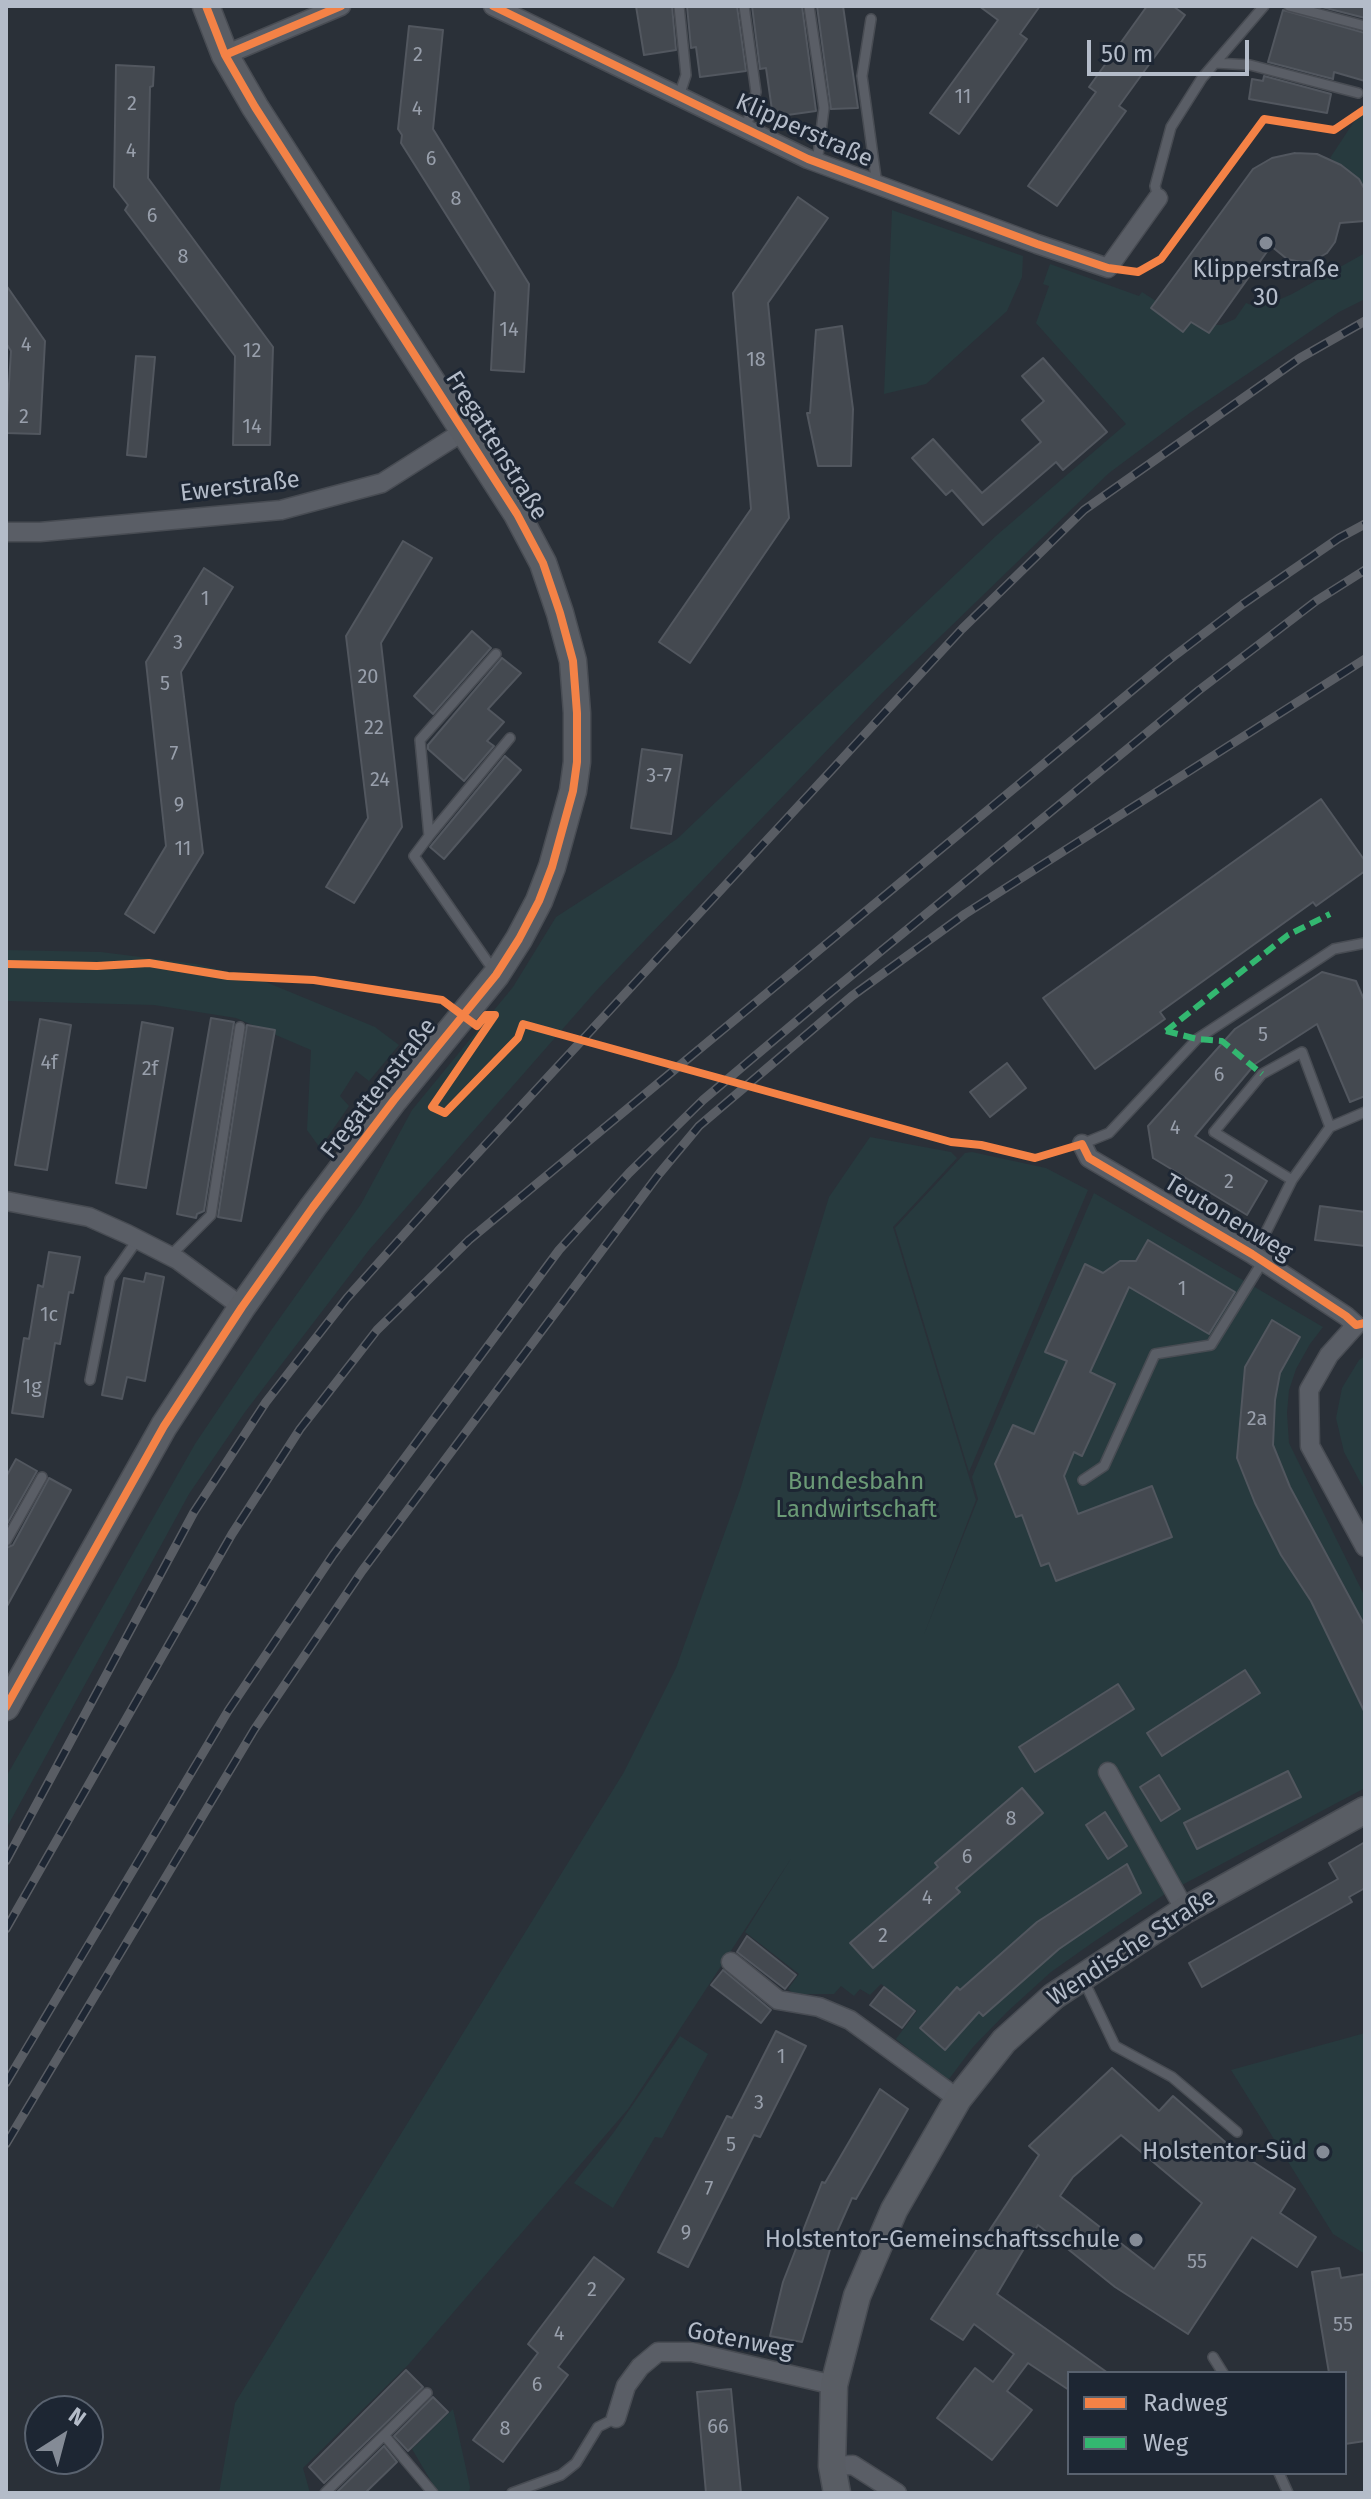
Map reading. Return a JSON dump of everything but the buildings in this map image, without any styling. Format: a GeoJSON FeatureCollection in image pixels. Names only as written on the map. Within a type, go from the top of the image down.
{"type":"FeatureCollection","features":[{"type":"Feature","properties":{"kind":"street","name":"Fregattenstraße"},"geometry":{"type":"LineString","coordinates":[[6,1707],[164,1426],[242,1307],[394,1100],[496,975],[539,901],[562,836],[577,762],[573,661],[543,563],[517,514],[255,107],[225,55],[206,6]]}},
{"type":"Feature","properties":{"kind":"street"},"geometry":{"type":"LineString","coordinates":[[225,55],[341,6]]}},
{"type":"Feature","properties":{"kind":"street","name":"Klipperstraße"},"geometry":{"type":"LineString","coordinates":[[493,6],[817,163],[1108,268],[1158,198]]}},
{"type":"Feature","properties":{"kind":"street","name":"Ewerstraße"},"geometry":{"type":"LineString","coordinates":[[6,532],[54,531],[281,510],[382,483],[464,431]]}},
{"type":"Feature","properties":{"kind":"street","name":"Teutonenweg"},"geometry":{"type":"LineString","coordinates":[[1082,1144],[1089,1158],[1257,1258],[1360,1324]]}},
{"type":"Feature","properties":{"kind":"street"},"geometry":{"type":"LineString","coordinates":[[6,1201],[89,1217],[138,1239],[170,1256],[242,1307]]}},
{"type":"Feature","properties":{"kind":"street"},"geometry":{"type":"LineString","coordinates":[[1360,1324],[1329,1355],[1309,1390],[1310,1446],[1365,1547]]}},
{"type":"Feature","properties":{"kind":"street"},"geometry":{"type":"LineString","coordinates":[[1108,1772],[1185,1910]]}},
{"type":"Feature","properties":{"kind":"street","name":"Wendische Straße"},"geometry":{"type":"LineString","coordinates":[[837,2493],[832,2466],[834,2385],[857,2296],[887,2224],[958,2099],[1004,2041],[1054,1996],[1185,1910],[1365,1810]]}},
{"type":"Feature","properties":{"kind":"street"},"geometry":{"type":"LineString","coordinates":[[731,1962],[778,2000],[819,2007],[850,2020],[958,2099]]}},
{"type":"Feature","properties":{"kind":"street","name":"Gotenweg"},"geometry":{"type":"LineString","coordinates":[[616,2418],[626,2386],[640,2367],[658,2352],[692,2352],[834,2385]]}},
{"type":"Feature","properties":{"kind":"street"},"geometry":{"type":"LineString","coordinates":[[832,2466],[853,2465],[897,2493]]}},
{"type":"Feature","properties":{"kind":"lane"},"geometry":{"type":"LineString","coordinates":[[679,6],[686,75],[679,96]]}},
{"type":"Feature","properties":{"kind":"lane"},"geometry":{"type":"LineString","coordinates":[[744,6],[756,92],[745,129]]}},
{"type":"Feature","properties":{"kind":"lane"},"geometry":{"type":"LineString","coordinates":[[809,6],[824,108],[817,163]]}},
{"type":"Feature","properties":{"kind":"lane"},"geometry":{"type":"LineString","coordinates":[[1158,198],[1155,186],[1171,127],[1202,78],[1264,6]]}},
{"type":"Feature","properties":{"kind":"lane"},"geometry":{"type":"LineString","coordinates":[[1289,6],[1365,26]]}},
{"type":"Feature","properties":{"kind":"lane"},"geometry":{"type":"LineString","coordinates":[[871,19],[862,76],[877,185]]}},
{"type":"Feature","properties":{"kind":"lane"},"geometry":{"type":"LineString","coordinates":[[1215,63],[1250,65],[1358,93]]}},
{"type":"Feature","properties":{"kind":"lane"},"geometry":{"type":"LineString","coordinates":[[429,836],[420,740],[496,654]]}},
{"type":"Feature","properties":{"kind":"lane"},"geometry":{"type":"LineString","coordinates":[[496,975],[414,856],[510,738]]}},
{"type":"Feature","properties":{"kind":"lane"},"geometry":{"type":"LineString","coordinates":[[1082,1144],[1109,1133],[1197,1039],[1334,949],[1365,943]]}},
{"type":"Feature","properties":{"kind":"lane"},"geometry":{"type":"LineString","coordinates":[[170,1256],[211,1215],[240,1027]]}},
{"type":"Feature","properties":{"kind":"lane"},"geometry":{"type":"LineString","coordinates":[[1292,1180],[1214,1132],[1262,1074],[1302,1052],[1330,1127]]}},
{"type":"Feature","properties":{"kind":"lane"},"geometry":{"type":"LineString","coordinates":[[1083,1480],[1104,1466],[1155,1354],[1211,1345],[1257,1258],[1266,1232],[1292,1180],[1330,1127],[1365,1112]]}},
{"type":"Feature","properties":{"kind":"lane"},"geometry":{"type":"LineString","coordinates":[[90,1380],[110,1279],[138,1239]]}},
{"type":"Feature","properties":{"kind":"lane"},"geometry":{"type":"LineString","coordinates":[[6,1541],[42,1477]]}},
{"type":"Feature","properties":{"kind":"lane"},"geometry":{"type":"LineString","coordinates":[[1083,1977],[1115,2046],[1172,2077],[1237,2132]]}},
{"type":"Feature","properties":{"kind":"lane"},"geometry":{"type":"LineString","coordinates":[[1213,2357],[1222,2371]]}},
{"type":"Feature","properties":{"kind":"lane"},"geometry":{"type":"LineString","coordinates":[[325,2493],[427,2393]]}},
{"type":"Feature","properties":{"kind":"lane","name":"Gotenweg"},"geometry":{"type":"LineString","coordinates":[[512,2493],[561,2475],[576,2463],[598,2427],[616,2418]]}},
{"type":"Feature","properties":{"kind":"lane"},"geometry":{"type":"LineString","coordinates":[[384,2435],[433,2493]]}},
{"type":"Feature","properties":{"kind":"green space"},"geometry":{"type":"Polygon","coordinates":[[[1365,105],[1365,191],[1361,181],[1330,158],[1365,105]]]}},
{"type":"Feature","properties":{"kind":"green space"},"geometry":{"type":"Polygon","coordinates":[[[892,210],[1023,256],[1022,277],[1007,311],[926,384],[884,394],[892,210]]]}},
{"type":"Feature","properties":{"kind":"green space"},"geometry":{"type":"Polygon","coordinates":[[[1365,253],[1365,299],[1339,312],[1191,412],[1109,473],[881,694],[596,991],[369,1250],[245,1412],[189,1494],[6,1829],[6,1777],[195,1444],[361,1204],[412,1110],[513,987],[556,917],[677,839],[997,535],[1126,424],[1036,323],[1049,286],[1043,284],[1050,264],[1139,296],[1142,292],[1213,325],[1221,325],[1235,319],[1246,303],[1267,305],[1365,253]]]}},
{"type":"Feature","properties":{"kind":"green space"},"geometry":{"type":"Polygon","coordinates":[[[6,950],[101,952],[196,964],[261,980],[375,1027],[399,1045],[369,1081],[356,1071],[340,1096],[349,1106],[320,1148],[307,1130],[311,1050],[236,1018],[154,1005],[6,1001],[6,950]]]}},
{"type":"Feature","properties":{"kind":"green space","name":"Bundesbahn Landwirtschaft"},"geometry":{"type":"Polygon","coordinates":[[[870,1137],[951,1152],[957,1158],[893,1227],[976,1500],[923,1637],[978,1499],[972,1477],[1094,1193],[1323,1327],[1296,1369],[1289,1390],[1289,1443],[1365,1597],[1365,1788],[1165,1894],[1092,1943],[1051,1972],[1007,2012],[973,2047],[949,2079],[943,2078],[896,2039],[917,2011],[881,1984],[870,1995],[860,1989],[854,1996],[841,1986],[834,1994],[794,1994],[788,1989],[799,1974],[745,1932],[792,1857],[628,2109],[409,2364],[303,2468],[310,2493],[219,2493],[235,2403],[624,1772],[676,1668],[740,1490],[829,1197],[870,1137]]]}},
{"type":"Feature","properties":{"kind":"green space"},"geometry":{"type":"Polygon","coordinates":[[[965,1153],[1046,1168],[1088,1190],[969,1472],[895,1228],[965,1153]]]}},
{"type":"Feature","properties":{"kind":"green space"},"geometry":{"type":"Polygon","coordinates":[[[1365,1356],[1365,1491],[1344,1452],[1336,1418],[1342,1388],[1359,1360],[1365,1356]]]}},
{"type":"Feature","properties":{"kind":"green space","name":"Holstentor-Süd"},"geometry":{"type":"Polygon","coordinates":[[[1365,2033],[1365,2254],[1333,2234],[1231,2070],[1365,2033]]]}},
{"type":"Feature","properties":{"kind":"green space"},"geometry":{"type":"Polygon","coordinates":[[[680,2036],[708,2054],[662,2138],[655,2137],[613,2208],[574,2183],[614,2132],[680,2036]]]}},
{"type":"Feature","properties":{"kind":"green space"},"geometry":{"type":"Polygon","coordinates":[[[453,2409],[469,2493],[438,2493],[412,2449],[453,2409]]]}},
{"type":"Feature","properties":{"kind":"railway"},"geometry":{"type":"LineString","coordinates":[[6,1861],[194,1512],[266,1402],[347,1298],[962,629],[1084,510],[1300,358],[1365,321]]}},
{"type":"Feature","properties":{"kind":"railway"},"geometry":{"type":"LineString","coordinates":[[6,1929],[232,1534],[300,1429],[377,1330],[469,1240],[1169,660],[1243,604],[1339,538],[1365,524]]}},
{"type":"Feature","properties":{"kind":"railway"},"geometry":{"type":"LineString","coordinates":[[6,2083],[228,1711],[333,1555],[559,1250],[629,1173],[703,1100],[825,997],[1198,691],[1316,601],[1365,570]]}},
{"type":"Feature","properties":{"kind":"railway"},"geometry":{"type":"LineString","coordinates":[[6,2144],[254,1730],[362,1571],[659,1174],[699,1126],[852,996],[965,914],[1365,659]]}},
{"type":"Feature","properties":{"kind":"marked path"},"geometry":{"type":"LineString","coordinates":[[1166,1031],[1288,935],[1330,914]]}},
{"type":"Feature","properties":{"kind":"marked path"},"geometry":{"type":"LineString","coordinates":[[1166,1031],[1197,1039],[1222,1041],[1262,1074]]}},
{"type":"Feature","properties":{"kind":"cycle path"},"geometry":{"type":"LineString","coordinates":[[6,1707],[164,1426],[242,1307],[313,1207],[394,1100],[496,975],[519,939],[552,867],[573,791],[577,762],[573,661],[543,563],[517,514],[255,107],[225,55],[206,6]]}},
{"type":"Feature","properties":{"kind":"cycle path"},"geometry":{"type":"LineString","coordinates":[[225,55],[341,6]]}},
{"type":"Feature","properties":{"kind":"cycle path"},"geometry":{"type":"LineString","coordinates":[[493,6],[808,159],[1037,244],[1108,268],[1138,272],[1161,259],[1264,119],[1334,130],[1365,109]]}},
{"type":"Feature","properties":{"kind":"cycle path"},"geometry":{"type":"LineString","coordinates":[[6,964],[97,966],[149,963],[228,976],[314,980],[442,1000],[477,1026],[486,1015],[495,1015],[432,1107],[445,1113],[518,1038],[523,1024],[951,1142],[981,1145],[1035,1158],[1082,1144],[1089,1158],[1252,1254],[1356,1325],[1365,1323]]}},
{"type":"Feature","properties":{"kind":"place","name":"Klipperstraße 30"},"geometry":{"type":"Point","coordinates":[1266,243]}},
{"type":"Feature","properties":{"kind":"place","name":"Holstentor-Süd"},"geometry":{"type":"Point","coordinates":[1323,2152]}},
{"type":"Feature","properties":{"kind":"place","name":"Holstentor-Gemeinschaftsschule"},"geometry":{"type":"Point","coordinates":[1136,2240]}}]}
